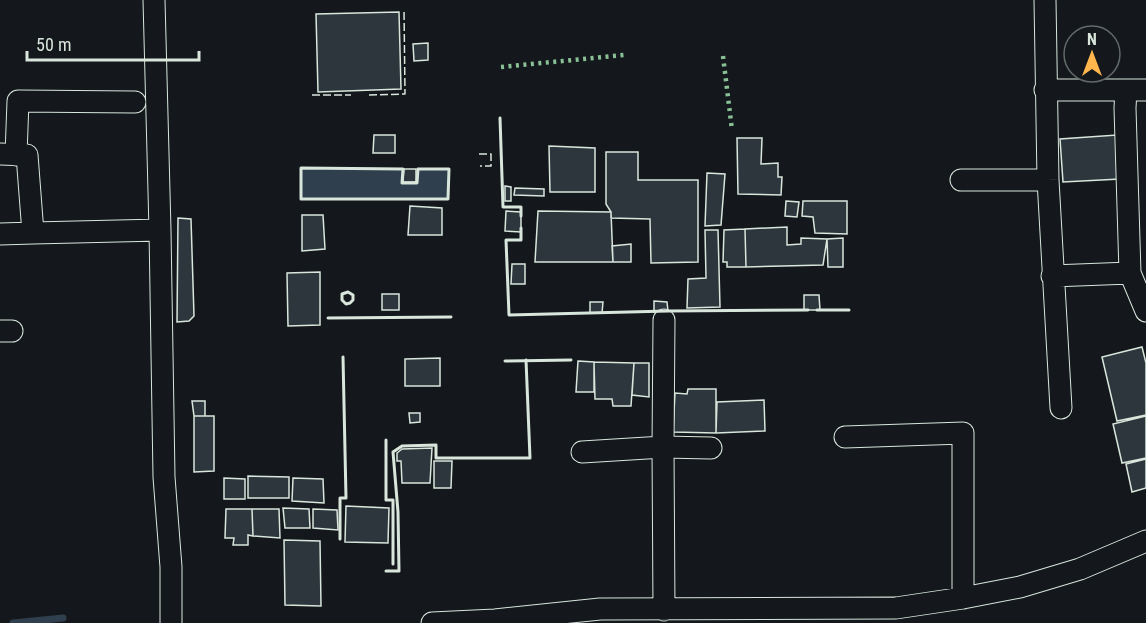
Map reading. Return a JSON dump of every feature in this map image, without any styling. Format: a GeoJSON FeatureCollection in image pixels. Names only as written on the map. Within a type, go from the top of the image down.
{"type":"FeatureCollection","features":[{"type":"Feature","properties":{"kind":"street"},"geometry":{"type":"LineString","coordinates":[[154,0],[164,477],[171,567],[171,623]]}},
{"type":"Feature","properties":{"kind":"street"},"geometry":{"type":"LineString","coordinates":[[1045,0],[1048,180],[1061,408]]}},
{"type":"Feature","properties":{"kind":"street"},"geometry":{"type":"LineString","coordinates":[[1046,90],[1136,90]]}},
{"type":"Feature","properties":{"kind":"street"},"geometry":{"type":"LineString","coordinates":[[1136,90],[1125,108],[1138,222],[1130,273],[1146,311]]}},
{"type":"Feature","properties":{"kind":"street"},"geometry":{"type":"LineString","coordinates":[[33,233],[27,155],[8,154],[18,101],[135,102]]}},
{"type":"Feature","properties":{"kind":"street"},"geometry":{"type":"LineString","coordinates":[[961,180],[1048,180]]}},
{"type":"Feature","properties":{"kind":"street"},"geometry":{"type":"LineString","coordinates":[[0,234],[160,230]]}},
{"type":"Feature","properties":{"kind":"street"},"geometry":{"type":"LineString","coordinates":[[1052,276],[1130,273]]}},
{"type":"Feature","properties":{"kind":"street"},"geometry":{"type":"LineString","coordinates":[[664,320],[664,610]]}},
{"type":"Feature","properties":{"kind":"street"},"geometry":{"type":"LineString","coordinates":[[845,437],[963,433],[963,598]]}},
{"type":"Feature","properties":{"kind":"street"},"geometry":{"type":"LineString","coordinates":[[582,452],[663,447],[711,448]]}},
{"type":"Feature","properties":{"kind":"street"},"geometry":{"type":"LineString","coordinates":[[432,623],[567,618],[600,609],[896,608],[1020,587],[1080,569],[1146,541]]}},
{"type":"Feature","properties":{"kind":"water"},"geometry":{"type":"Polygon","coordinates":[[[301,168],[403,169],[403,183],[417,183],[418,169],[449,169],[448,199],[301,199],[301,168]]]}},
{"type":"Feature","properties":{"kind":"building"},"geometry":{"type":"Polygon","coordinates":[[[399,12],[401,89],[318,92],[316,14],[399,12]]]}},
{"type":"Feature","properties":{"kind":"building"},"geometry":{"type":"Polygon","coordinates":[[[428,43],[428,60],[414,61],[413,44],[428,43]]]}},
{"type":"Feature","properties":{"kind":"building"},"geometry":{"type":"Polygon","coordinates":[[[374,135],[395,135],[395,153],[373,153],[374,135]]]}},
{"type":"Feature","properties":{"kind":"building"},"geometry":{"type":"Polygon","coordinates":[[[1117,135],[1120,179],[1063,182],[1060,139],[1117,135]]]}},
{"type":"Feature","properties":{"kind":"building"},"geometry":{"type":"Polygon","coordinates":[[[737,138],[762,138],[761,164],[778,163],[778,177],[782,177],[781,195],[738,194],[737,138]]]}},
{"type":"Feature","properties":{"kind":"building"},"geometry":{"type":"Polygon","coordinates":[[[549,146],[595,148],[595,192],[550,192],[549,146]]]}},
{"type":"Feature","properties":{"kind":"building"},"geometry":{"type":"Polygon","coordinates":[[[606,152],[638,152],[638,180],[698,180],[698,262],[651,263],[650,219],[611,218],[611,212],[606,204],[606,152]]]}},
{"type":"Feature","properties":{"kind":"building"},"geometry":{"type":"Polygon","coordinates":[[[404,169],[416,169],[416,182],[403,182],[404,169]]]}},
{"type":"Feature","properties":{"kind":"building"},"geometry":{"type":"Polygon","coordinates":[[[707,173],[725,174],[721,225],[705,226],[707,173]]]}},
{"type":"Feature","properties":{"kind":"building"},"geometry":{"type":"Polygon","coordinates":[[[505,186],[511,187],[511,201],[505,201],[505,186]]]}},
{"type":"Feature","properties":{"kind":"building"},"geometry":{"type":"Polygon","coordinates":[[[515,188],[544,189],[544,196],[514,195],[515,188]]]}},
{"type":"Feature","properties":{"kind":"building"},"geometry":{"type":"Polygon","coordinates":[[[786,201],[799,202],[797,217],[785,216],[786,201]]]}},
{"type":"Feature","properties":{"kind":"building"},"geometry":{"type":"Polygon","coordinates":[[[803,201],[847,201],[847,234],[815,233],[813,217],[802,216],[803,201]]]}},
{"type":"Feature","properties":{"kind":"building"},"geometry":{"type":"Polygon","coordinates":[[[410,206],[442,208],[442,235],[408,235],[410,206]]]}},
{"type":"Feature","properties":{"kind":"building"},"geometry":{"type":"Polygon","coordinates":[[[506,211],[521,212],[521,232],[505,231],[506,211]]]}},
{"type":"Feature","properties":{"kind":"building"},"geometry":{"type":"Polygon","coordinates":[[[538,211],[611,212],[613,262],[535,262],[538,211]]]}},
{"type":"Feature","properties":{"kind":"building"},"geometry":{"type":"Polygon","coordinates":[[[302,215],[323,215],[325,249],[302,251],[302,215]]]}},
{"type":"Feature","properties":{"kind":"building"},"geometry":{"type":"Polygon","coordinates":[[[178,218],[191,219],[194,316],[189,321],[177,322],[178,218]]]}},
{"type":"Feature","properties":{"kind":"building"},"geometry":{"type":"Polygon","coordinates":[[[787,227],[787,245],[801,244],[801,238],[827,239],[823,265],[746,267],[745,229],[787,227]]]}},
{"type":"Feature","properties":{"kind":"building"},"geometry":{"type":"Polygon","coordinates":[[[745,229],[746,267],[727,267],[727,262],[723,262],[724,230],[745,229]]]}},
{"type":"Feature","properties":{"kind":"building"},"geometry":{"type":"Polygon","coordinates":[[[705,230],[718,230],[720,307],[687,308],[688,279],[706,278],[705,230]]]}},
{"type":"Feature","properties":{"kind":"building"},"geometry":{"type":"Polygon","coordinates":[[[843,238],[843,267],[828,267],[827,239],[843,238]]]}},
{"type":"Feature","properties":{"kind":"building"},"geometry":{"type":"Polygon","coordinates":[[[631,244],[631,262],[613,262],[612,246],[631,244]]]}},
{"type":"Feature","properties":{"kind":"building"},"geometry":{"type":"Polygon","coordinates":[[[512,264],[525,264],[525,284],[511,284],[512,264]]]}},
{"type":"Feature","properties":{"kind":"building"},"geometry":{"type":"Polygon","coordinates":[[[320,272],[320,325],[288,326],[287,273],[320,272]]]}},
{"type":"Feature","properties":{"kind":"building"},"geometry":{"type":"Polygon","coordinates":[[[382,294],[399,294],[399,310],[382,310],[382,294]]]}},
{"type":"Feature","properties":{"kind":"building"},"geometry":{"type":"Polygon","coordinates":[[[804,295],[819,295],[820,310],[804,310],[804,295]]]}},
{"type":"Feature","properties":{"kind":"building"},"geometry":{"type":"Polygon","coordinates":[[[654,301],[667,302],[668,311],[654,312],[654,301]]]}},
{"type":"Feature","properties":{"kind":"building"},"geometry":{"type":"Polygon","coordinates":[[[590,302],[603,302],[602,313],[590,313],[590,302]]]}},
{"type":"Feature","properties":{"kind":"building"},"geometry":{"type":"Polygon","coordinates":[[[1142,347],[1146,363],[1146,415],[1117,421],[1102,357],[1142,347]]]}},
{"type":"Feature","properties":{"kind":"building"},"geometry":{"type":"Polygon","coordinates":[[[440,358],[440,386],[405,386],[405,359],[440,358]]]}},
{"type":"Feature","properties":{"kind":"building"},"geometry":{"type":"Polygon","coordinates":[[[578,361],[594,362],[594,392],[576,392],[578,361]]]}},
{"type":"Feature","properties":{"kind":"building"},"geometry":{"type":"Polygon","coordinates":[[[594,362],[634,363],[631,406],[613,406],[612,399],[595,399],[594,362]]]}},
{"type":"Feature","properties":{"kind":"building"},"geometry":{"type":"Polygon","coordinates":[[[634,363],[649,363],[649,397],[632,395],[634,363]]]}},
{"type":"Feature","properties":{"kind":"building"},"geometry":{"type":"Polygon","coordinates":[[[688,389],[716,389],[716,433],[673,432],[675,393],[687,394],[688,389]]]}},
{"type":"Feature","properties":{"kind":"building"},"geometry":{"type":"Polygon","coordinates":[[[764,400],[765,431],[716,433],[717,402],[764,400]]]}},
{"type":"Feature","properties":{"kind":"building"},"geometry":{"type":"Polygon","coordinates":[[[192,401],[205,401],[205,416],[194,416],[192,401]]]}},
{"type":"Feature","properties":{"kind":"building"},"geometry":{"type":"Polygon","coordinates":[[[409,413],[420,413],[420,422],[410,423],[409,413]]]}},
{"type":"Feature","properties":{"kind":"building"},"geometry":{"type":"Polygon","coordinates":[[[194,416],[214,416],[214,471],[194,472],[194,416]]]}},
{"type":"Feature","properties":{"kind":"building"},"geometry":{"type":"Polygon","coordinates":[[[1146,416],[1146,458],[1122,463],[1113,424],[1146,416]]]}},
{"type":"Feature","properties":{"kind":"building"},"geometry":{"type":"Polygon","coordinates":[[[432,448],[430,483],[402,483],[401,461],[397,461],[397,453],[402,449],[432,448]]]}},
{"type":"Feature","properties":{"kind":"building"},"geometry":{"type":"Polygon","coordinates":[[[1146,459],[1146,488],[1132,492],[1126,464],[1146,459]]]}},
{"type":"Feature","properties":{"kind":"building"},"geometry":{"type":"Polygon","coordinates":[[[434,461],[452,461],[451,488],[434,488],[434,461]]]}},
{"type":"Feature","properties":{"kind":"building"},"geometry":{"type":"Polygon","coordinates":[[[248,476],[289,477],[289,498],[248,498],[248,476]]]}},
{"type":"Feature","properties":{"kind":"building"},"geometry":{"type":"Polygon","coordinates":[[[224,478],[245,479],[245,499],[224,499],[224,478]]]}},
{"type":"Feature","properties":{"kind":"building"},"geometry":{"type":"Polygon","coordinates":[[[293,478],[323,479],[324,503],[292,501],[293,478]]]}},
{"type":"Feature","properties":{"kind":"building"},"geometry":{"type":"Polygon","coordinates":[[[346,506],[389,508],[388,543],[345,542],[346,506]]]}},
{"type":"Feature","properties":{"kind":"building"},"geometry":{"type":"Polygon","coordinates":[[[283,508],[309,509],[310,528],[285,528],[283,508]]]}},
{"type":"Feature","properties":{"kind":"building"},"geometry":{"type":"Polygon","coordinates":[[[226,509],[252,509],[253,536],[248,535],[248,545],[233,545],[234,538],[225,538],[226,509]]]}},
{"type":"Feature","properties":{"kind":"building"},"geometry":{"type":"Polygon","coordinates":[[[252,509],[279,509],[280,538],[253,536],[252,509]]]}},
{"type":"Feature","properties":{"kind":"building"},"geometry":{"type":"Polygon","coordinates":[[[313,509],[337,510],[338,530],[313,528],[313,509]]]}},
{"type":"Feature","properties":{"kind":"building"},"geometry":{"type":"Polygon","coordinates":[[[284,540],[320,541],[321,606],[285,605],[284,540]]]}},
{"type":"Feature","properties":{"kind":"waterway"},"geometry":{"type":"LineString","coordinates":[[13,623],[63,618]]}},
{"type":"Feature","properties":{"kind":"hedge"},"geometry":{"type":"LineString","coordinates":[[501,67],[624,55]]}},
{"type":"Feature","properties":{"kind":"hedge"},"geometry":{"type":"LineString","coordinates":[[723,56],[732,130]]}},
{"type":"Feature","properties":{"kind":"fence"},"geometry":{"type":"LineString","coordinates":[[369,95],[405,94],[404,10]]}},
{"type":"Feature","properties":{"kind":"fence"},"geometry":{"type":"LineString","coordinates":[[312,95],[351,95]]}},
{"type":"Feature","properties":{"kind":"fence"},"geometry":{"type":"LineString","coordinates":[[479,154],[491,154],[491,166],[480,166]]}},
{"type":"Feature","properties":{"kind":"wall"},"geometry":{"type":"LineString","coordinates":[[500,118],[503,207],[521,207],[521,216]]}},
{"type":"Feature","properties":{"kind":"wall"},"geometry":{"type":"LineString","coordinates":[[301,168],[403,169],[402,183],[417,183],[418,169],[449,169],[448,199],[301,199],[301,168]]}},
{"type":"Feature","properties":{"kind":"wall"},"geometry":{"type":"LineString","coordinates":[[521,228],[521,240],[506,240],[509,315],[808,310]]}},
{"type":"Feature","properties":{"kind":"wall"},"geometry":{"type":"LineString","coordinates":[[348,292],[353,295],[353,300],[346,304],[342,300],[342,294],[348,292]]}},
{"type":"Feature","properties":{"kind":"wall"},"geometry":{"type":"LineString","coordinates":[[817,310],[849,310]]}},
{"type":"Feature","properties":{"kind":"wall"},"geometry":{"type":"LineString","coordinates":[[328,318],[451,317]]}},
{"type":"Feature","properties":{"kind":"wall"},"geometry":{"type":"LineString","coordinates":[[340,539],[340,498],[346,498],[343,357]]}},
{"type":"Feature","properties":{"kind":"wall"},"geometry":{"type":"LineString","coordinates":[[386,571],[399,571],[398,512],[393,452],[402,446],[436,445],[436,458],[530,458],[526,360]]}},
{"type":"Feature","properties":{"kind":"wall"},"geometry":{"type":"LineString","coordinates":[[505,361],[571,360]]}},
{"type":"Feature","properties":{"kind":"wall"},"geometry":{"type":"LineString","coordinates":[[386,440],[386,500],[393,500],[393,564]]}}]}
